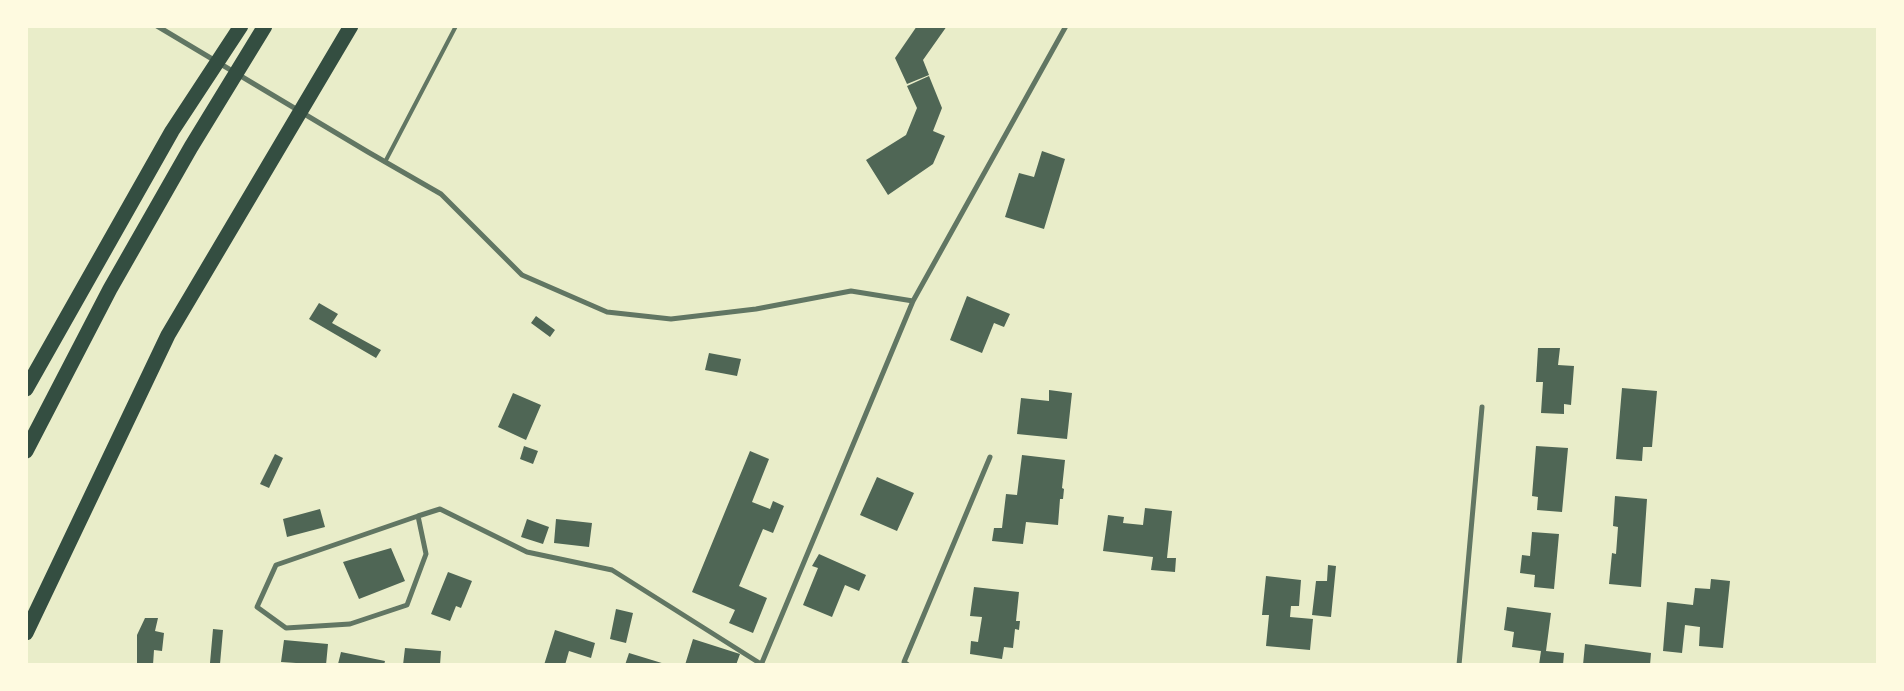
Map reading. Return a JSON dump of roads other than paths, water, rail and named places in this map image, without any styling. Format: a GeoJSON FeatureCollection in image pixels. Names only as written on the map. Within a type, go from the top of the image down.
{"type":"FeatureCollection","features":[{"type":"Feature","properties":{"kind":"highway"},"geometry":{"type":"LineString","coordinates":[[26,389],[172,131],[241,26]]}},
{"type":"Feature","properties":{"kind":"highway"},"geometry":{"type":"LineString","coordinates":[[26,451],[110,289],[191,147],[265,26]]}},
{"type":"Feature","properties":{"kind":"highway"},"geometry":{"type":"LineString","coordinates":[[26,633],[168,335],[351,26]]}},
{"type":"Feature","properties":{"kind":"street"},"geometry":{"type":"LineString","coordinates":[[157,26],[441,194],[522,275],[607,312],[671,319],[756,309],[851,291],[913,301]]}},
{"type":"Feature","properties":{"kind":"street"},"geometry":{"type":"LineString","coordinates":[[418,516],[426,554],[407,605],[350,624],[286,628],[257,607],[276,565],[418,516],[440,509],[527,552],[612,570],[761,664],[913,301],[1066,26]]}},
{"type":"Feature","properties":{"kind":"street"},"geometry":{"type":"LineString","coordinates":[[1459,665],[1482,407]]}},
{"type":"Feature","properties":{"kind":"street"},"geometry":{"type":"LineString","coordinates":[[908,665],[904,662],[990,457]]}},
{"type":"Feature","properties":{"kind":"lane"},"geometry":{"type":"LineString","coordinates":[[385,162],[456,26]]}}]}
